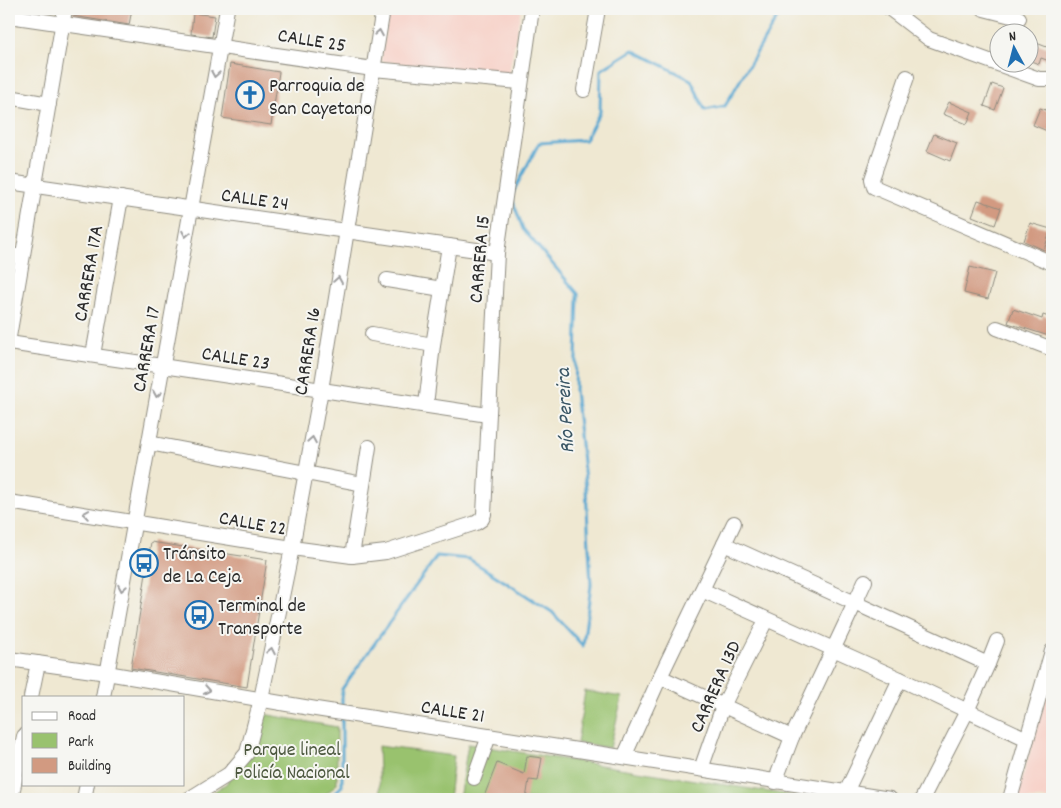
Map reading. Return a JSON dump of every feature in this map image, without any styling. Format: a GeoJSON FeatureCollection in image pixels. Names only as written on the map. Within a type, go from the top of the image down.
{"type":"FeatureCollection","features":[{"type":"Feature","properties":{"kind":"street"},"geometry":{"type":"LineString","coordinates":[[9,337],[16,256],[35,186],[66,9]]}},
{"type":"Feature","properties":{"kind":"street","name":"CARRERA 17"},"geometry":{"type":"LineString","coordinates":[[103,696],[227,9]]}},
{"type":"Feature","properties":{"kind":"street","name":"CARRERA 16"},"geometry":{"type":"LineString","coordinates":[[189,799],[229,774],[247,753],[262,699],[321,390],[383,9]]}},
{"type":"Feature","properties":{"kind":"street","name":"CARRERA 15"},"geometry":{"type":"LineString","coordinates":[[484,514],[496,253],[532,9]]}},
{"type":"Feature","properties":{"kind":"street"},"geometry":{"type":"LineString","coordinates":[[584,90],[598,9]]}},
{"type":"Feature","properties":{"kind":"street"},"geometry":{"type":"LineString","coordinates":[[890,9],[929,39],[1046,79],[1052,91]]}},
{"type":"Feature","properties":{"kind":"street"},"geometry":{"type":"LineString","coordinates":[[984,9],[1019,18]]}},
{"type":"Feature","properties":{"kind":"street","name":"CALLE 25"},"geometry":{"type":"LineString","coordinates":[[9,16],[373,69],[520,82]]}},
{"type":"Feature","properties":{"kind":"street"},"geometry":{"type":"LineString","coordinates":[[907,77],[872,179],[874,186],[1052,263]]}},
{"type":"Feature","properties":{"kind":"street"},"geometry":{"type":"LineString","coordinates":[[9,97],[49,104]]}},
{"type":"Feature","properties":{"kind":"street","name":"CALLE 24"},"geometry":{"type":"LineString","coordinates":[[9,182],[496,253]]}},
{"type":"Feature","properties":{"kind":"street","name":"CARRERA 17A"},"geometry":{"type":"LineString","coordinates":[[93,356],[121,198]]}},
{"type":"Feature","properties":{"kind":"street"},"geometry":{"type":"LineString","coordinates":[[426,405],[433,345],[449,246]]}},
{"type":"Feature","properties":{"kind":"street"},"geometry":{"type":"LineString","coordinates":[[387,280],[442,289]]}},
{"type":"Feature","properties":{"kind":"street"},"geometry":{"type":"LineString","coordinates":[[997,328],[1052,349]]}},
{"type":"Feature","properties":{"kind":"street"},"geometry":{"type":"LineString","coordinates":[[372,334],[433,345]]}},
{"type":"Feature","properties":{"kind":"street","name":"CALLE 23"},"geometry":{"type":"LineString","coordinates":[[9,343],[488,415]]}},
{"type":"Feature","properties":{"kind":"street"},"geometry":{"type":"LineString","coordinates":[[148,443],[363,484]]}},
{"type":"Feature","properties":{"kind":"street"},"geometry":{"type":"LineString","coordinates":[[352,556],[369,447]]}},
{"type":"Feature","properties":{"kind":"street","name":"CALLE 22"},"geometry":{"type":"LineString","coordinates":[[9,502],[352,556],[386,552],[476,523],[482,520],[484,514]]}},
{"type":"Feature","properties":{"kind":"street"},"geometry":{"type":"LineString","coordinates":[[624,757],[734,523]]}},
{"type":"Feature","properties":{"kind":"street"},"geometry":{"type":"LineString","coordinates":[[724,544],[988,664]]}},
{"type":"Feature","properties":{"kind":"street"},"geometry":{"type":"LineString","coordinates":[[775,782],[792,737],[865,581]]}},
{"type":"Feature","properties":{"kind":"street"},"geometry":{"type":"LineString","coordinates":[[702,590],[900,679],[1027,739]]}},
{"type":"Feature","properties":{"kind":"street","name":"CARRERA 13D"},"geometry":{"type":"LineString","coordinates":[[701,769],[723,706],[766,620]]}},
{"type":"Feature","properties":{"kind":"street"},"geometry":{"type":"LineString","coordinates":[[922,799],[967,711],[997,641]]}},
{"type":"Feature","properties":{"kind":"street"},"geometry":{"type":"LineString","coordinates":[[1010,799],[1052,651]]}},
{"type":"Feature","properties":{"kind":"street","name":"CALLE 21"},"geometry":{"type":"LineString","coordinates":[[9,659],[107,673],[489,736],[890,799]]}},
{"type":"Feature","properties":{"kind":"street"},"geometry":{"type":"LineString","coordinates":[[31,696],[38,663]]}},
{"type":"Feature","properties":{"kind":"street"},"geometry":{"type":"LineString","coordinates":[[660,677],[792,737]]}},
{"type":"Feature","properties":{"kind":"street"},"geometry":{"type":"LineString","coordinates":[[846,792],[900,679]]}},
{"type":"Feature","properties":{"kind":"street"},"geometry":{"type":"LineString","coordinates":[[474,778],[489,736]]}},
{"type":"Feature","properties":{"kind":"street"},"geometry":{"type":"LineString","coordinates":[[11,799],[22,746]]}},
{"type":"Feature","properties":{"kind":"street"},"geometry":{"type":"LineString","coordinates":[[84,799],[87,786]]}},
{"type":"Feature","properties":{"kind":"shaded area"},"geometry":{"type":"Polygon","coordinates":[[[389,9],[521,9],[508,78],[381,61],[389,9]]]}},
{"type":"Feature","properties":{"kind":"shaded area"},"geometry":{"type":"Polygon","coordinates":[[[1052,676],[1052,799],[1016,799],[1052,676]]]}},
{"type":"Feature","properties":{"kind":"green space"},"geometry":{"type":"Polygon","coordinates":[[[585,691],[622,697],[610,748],[577,743],[585,691]]]}},
{"type":"Feature","properties":{"kind":"green space","name":"Parque lineal Policía Nacional"},"geometry":{"type":"Polygon","coordinates":[[[263,714],[337,727],[337,784],[321,799],[203,799],[227,783],[263,714]]]}},
{"type":"Feature","properties":{"kind":"green space"},"geometry":{"type":"Polygon","coordinates":[[[468,744],[814,799],[459,799],[468,744]]]}},
{"type":"Feature","properties":{"kind":"green space"},"geometry":{"type":"Polygon","coordinates":[[[378,746],[454,756],[449,799],[380,799],[378,746]]]}},
{"type":"Feature","properties":{"kind":"building"},"geometry":{"type":"Polygon","coordinates":[[[74,9],[132,9],[129,25],[73,16],[74,9]]]}},
{"type":"Feature","properties":{"kind":"building"},"geometry":{"type":"Polygon","coordinates":[[[193,13],[215,16],[212,37],[191,34],[193,13]]]}},
{"type":"Feature","properties":{"kind":"building"},"geometry":{"type":"Polygon","coordinates":[[[1038,44],[1052,49],[1052,62],[1041,58],[1039,64],[1038,44]]]}},
{"type":"Feature","properties":{"kind":"building","name":"Parroquia de San Cayetano"},"geometry":{"type":"Polygon","coordinates":[[[230,64],[279,72],[271,125],[222,118],[230,64]]]}},
{"type":"Feature","properties":{"kind":"building"},"geometry":{"type":"Polygon","coordinates":[[[992,84],[1003,88],[995,110],[984,106],[992,84]]]}},
{"type":"Feature","properties":{"kind":"building"},"geometry":{"type":"Polygon","coordinates":[[[949,102],[972,112],[967,124],[943,114],[949,102]]]}},
{"type":"Feature","properties":{"kind":"building"},"geometry":{"type":"Polygon","coordinates":[[[1040,108],[1052,112],[1052,133],[1033,125],[1040,108]]]}},
{"type":"Feature","properties":{"kind":"building"},"geometry":{"type":"Polygon","coordinates":[[[934,134],[957,143],[950,161],[927,151],[934,134]]]}},
{"type":"Feature","properties":{"kind":"building"},"geometry":{"type":"Polygon","coordinates":[[[978,200],[1001,208],[995,225],[972,216],[978,200]]]}},
{"type":"Feature","properties":{"kind":"building"},"geometry":{"type":"Polygon","coordinates":[[[1030,223],[1051,229],[1044,250],[1024,241],[1030,223]]]}},
{"type":"Feature","properties":{"kind":"building"},"geometry":{"type":"Polygon","coordinates":[[[970,267],[995,273],[988,299],[964,293],[970,267]]]}},
{"type":"Feature","properties":{"kind":"building"},"geometry":{"type":"Polygon","coordinates":[[[1013,309],[1042,319],[1043,315],[1052,318],[1052,337],[1008,323],[1013,309]]]}},
{"type":"Feature","properties":{"kind":"building","name":"Terminal de Transporte"},"geometry":{"type":"Polygon","coordinates":[[[151,542],[267,560],[247,687],[131,668],[151,542]]]}},
{"type":"Feature","properties":{"kind":"building"},"geometry":{"type":"Polygon","coordinates":[[[527,756],[542,758],[538,781],[529,780],[526,799],[483,799],[497,763],[524,774],[527,756]]]}},
{"type":"Feature","properties":{"kind":"waterway","name":"Río Pereira"},"geometry":{"type":"LineString","coordinates":[[342,709],[342,689],[437,556],[469,559],[552,612],[583,646],[591,585],[586,489],[575,390],[578,294],[523,229],[511,196],[539,143],[585,140],[600,112],[601,70],[633,50],[691,80],[705,110],[725,106],[777,18],[793,9]]}},
{"type":"Feature","properties":{"kind":"waterway","name":"Río Pereira"},"geometry":{"type":"LineString","coordinates":[[328,799],[342,786],[342,718]]}},
{"type":"Feature","properties":{"kind":"place","name":"Parroquia de San Cayetano"},"geometry":{"type":"Point","coordinates":[250,95]}},
{"type":"Feature","properties":{"kind":"place","name":"Tránsito de La Ceja"},"geometry":{"type":"Point","coordinates":[144,563]}},
{"type":"Feature","properties":{"kind":"place","name":"Terminal de Transporte"},"geometry":{"type":"Point","coordinates":[199,615]}}]}
